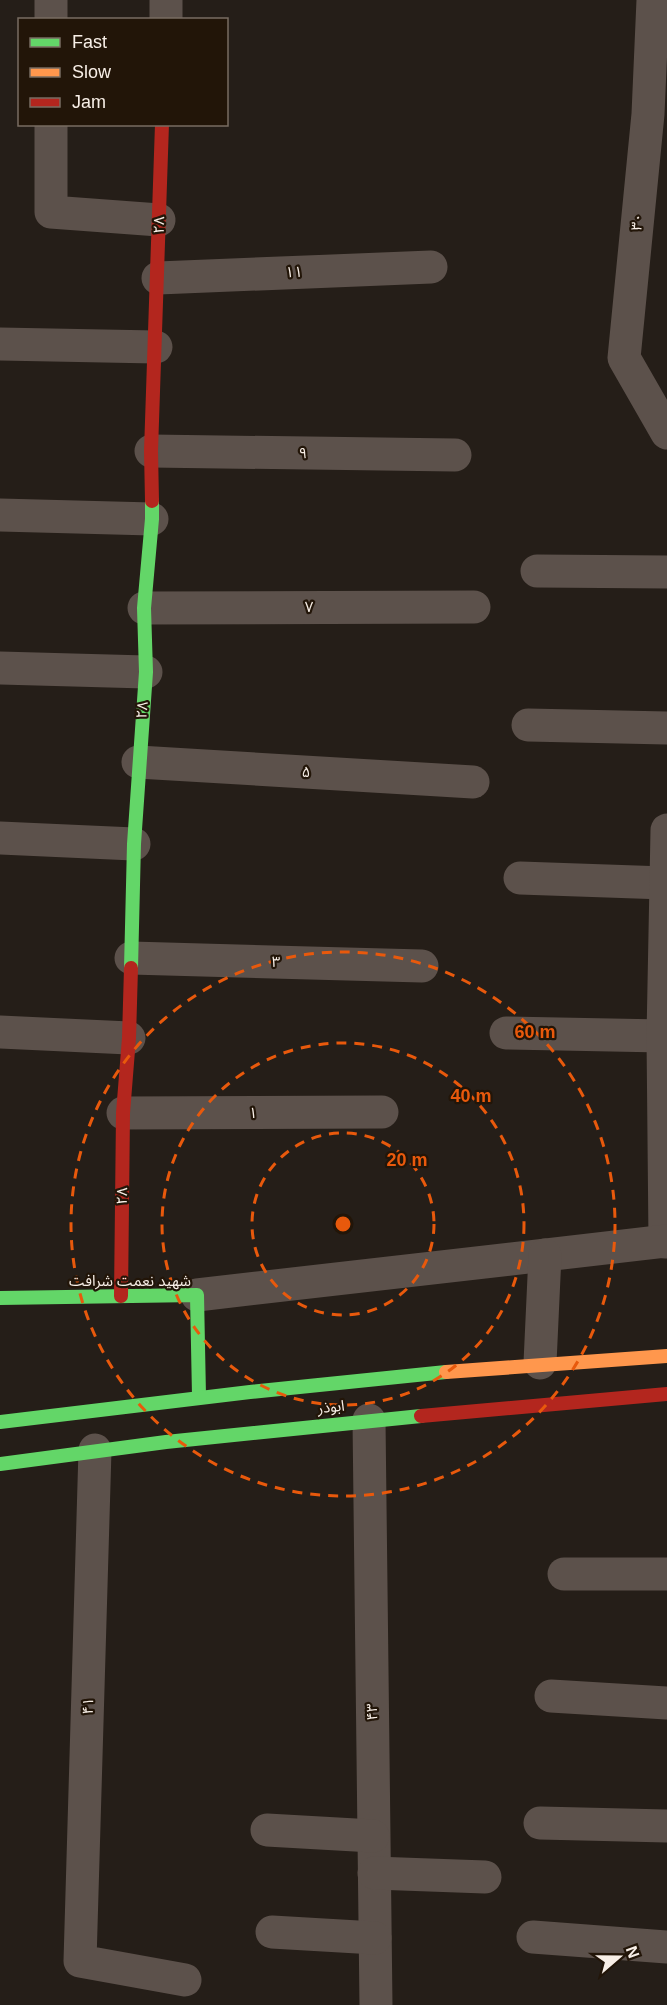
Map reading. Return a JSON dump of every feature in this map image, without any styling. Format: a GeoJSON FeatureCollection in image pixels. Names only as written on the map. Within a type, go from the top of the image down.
{"type":"FeatureCollection","features":[{"type":"Feature","properties":{"kind":"street"},"geometry":{"type":"LineString","coordinates":[[51,0],[51,18]]}},
{"type":"Feature","properties":{"kind":"street"},"geometry":{"type":"LineString","coordinates":[[166,0],[166,18]]}},
{"type":"Feature","properties":{"kind":"street","name":"۳۰"},"geometry":{"type":"LineString","coordinates":[[653,0],[648,114],[624,358],[667,433]]}},
{"type":"Feature","properties":{"kind":"street"},"geometry":{"type":"LineString","coordinates":[[51,126],[51,212],[159,220]]}},
{"type":"Feature","properties":{"kind":"street","name":"۲۸"},"geometry":{"type":"LineString","coordinates":[[121,1296],[123,1113],[129,1038],[138,762],[146,672],[144,608],[152,519],[151,451],[162,126]]}},
{"type":"Feature","properties":{"kind":"street","name":"۱۱"},"geometry":{"type":"LineString","coordinates":[[158,278],[431,267]]}},
{"type":"Feature","properties":{"kind":"street"},"geometry":{"type":"LineString","coordinates":[[0,345],[156,347]]}},
{"type":"Feature","properties":{"kind":"street","name":"۹"},"geometry":{"type":"LineString","coordinates":[[151,451],[455,455]]}},
{"type":"Feature","properties":{"kind":"street"},"geometry":{"type":"LineString","coordinates":[[0,515],[152,519]]}},
{"type":"Feature","properties":{"kind":"street"},"geometry":{"type":"LineString","coordinates":[[537,571],[667,572]]}},
{"type":"Feature","properties":{"kind":"street","name":"۷"},"geometry":{"type":"LineString","coordinates":[[144,608],[474,607]]}},
{"type":"Feature","properties":{"kind":"street"},"geometry":{"type":"LineString","coordinates":[[0,668],[146,672]]}},
{"type":"Feature","properties":{"kind":"street"},"geometry":{"type":"LineString","coordinates":[[528,725],[667,728]]}},
{"type":"Feature","properties":{"kind":"street","name":"۵"},"geometry":{"type":"LineString","coordinates":[[138,762],[473,782]]}},
{"type":"Feature","properties":{"kind":"street"},"geometry":{"type":"LineString","coordinates":[[197,1295],[666,1242],[663,1036],[664,883],[667,830]]}},
{"type":"Feature","properties":{"kind":"street"},"geometry":{"type":"LineString","coordinates":[[0,838],[134,844]]}},
{"type":"Feature","properties":{"kind":"street"},"geometry":{"type":"LineString","coordinates":[[520,878],[664,883]]}},
{"type":"Feature","properties":{"kind":"street","name":"۳"},"geometry":{"type":"LineString","coordinates":[[131,958],[422,966]]}},
{"type":"Feature","properties":{"kind":"street"},"geometry":{"type":"LineString","coordinates":[[0,1032],[129,1038]]}},
{"type":"Feature","properties":{"kind":"street"},"geometry":{"type":"LineString","coordinates":[[506,1033],[663,1036]]}},
{"type":"Feature","properties":{"kind":"street","name":"۱"},"geometry":{"type":"LineString","coordinates":[[123,1113],[382,1112]]}},
{"type":"Feature","properties":{"kind":"street"},"geometry":{"type":"LineString","coordinates":[[540,1363],[545,1255]]}},
{"type":"Feature","properties":{"kind":"street","name":"شهید نعمت شرافت"},"geometry":{"type":"LineString","coordinates":[[0,1298],[197,1295],[199,1396]]}},
{"type":"Feature","properties":{"kind":"street","name":"ابوذر"},"geometry":{"type":"LineString","coordinates":[[0,1422],[199,1396],[540,1363],[667,1356]]}},
{"type":"Feature","properties":{"kind":"street","name":"ابوذر"},"geometry":{"type":"LineString","coordinates":[[0,1464],[95,1450],[369,1420],[667,1394]]}},
{"type":"Feature","properties":{"kind":"street","name":"۴۳"},"geometry":{"type":"LineString","coordinates":[[369,1420],[376,2005]]}},
{"type":"Feature","properties":{"kind":"street","name":"۴۱"},"geometry":{"type":"LineString","coordinates":[[95,1450],[80,1961],[185,1980]]}},
{"type":"Feature","properties":{"kind":"street"},"geometry":{"type":"LineString","coordinates":[[564,1574],[667,1574]]}},
{"type":"Feature","properties":{"kind":"street"},"geometry":{"type":"LineString","coordinates":[[551,1696],[667,1703]]}},
{"type":"Feature","properties":{"kind":"street"},"geometry":{"type":"LineString","coordinates":[[540,1822],[667,1826]]}},
{"type":"Feature","properties":{"kind":"street"},"geometry":{"type":"LineString","coordinates":[[267,1830],[374,1836]]}},
{"type":"Feature","properties":{"kind":"street"},"geometry":{"type":"LineString","coordinates":[[374,1873],[485,1877]]}},
{"type":"Feature","properties":{"kind":"street"},"geometry":{"type":"LineString","coordinates":[[272,1932],[375,1938]]}},
{"type":"Feature","properties":{"kind":"street"},"geometry":{"type":"LineString","coordinates":[[533,1937],[667,1947]]}},
{"type":"Feature","properties":{"kind":"traffic: fast"},"geometry":{"type":"LineString","coordinates":[[131,968],[134,844],[146,672],[144,608],[152,501]]}},
{"type":"Feature","properties":{"kind":"traffic: fast"},"geometry":{"type":"LineString","coordinates":[[0,1298],[197,1295],[199,1396]]}},
{"type":"Feature","properties":{"kind":"traffic: fast"},"geometry":{"type":"LineString","coordinates":[[0,1422],[250,1392],[446,1372]]}},
{"type":"Feature","properties":{"kind":"traffic: fast"},"geometry":{"type":"LineString","coordinates":[[0,1464],[166,1442],[421,1416]]}},
{"type":"Feature","properties":{"kind":"traffic: slow"},"geometry":{"type":"LineString","coordinates":[[446,1372],[667,1356]]}},
{"type":"Feature","properties":{"kind":"traffic: jam"},"geometry":{"type":"LineString","coordinates":[[152,501],[151,451],[162,126]]}},
{"type":"Feature","properties":{"kind":"traffic: jam"},"geometry":{"type":"LineString","coordinates":[[121,1296],[123,1113],[129,1038],[131,968]]}},
{"type":"Feature","properties":{"kind":"traffic: jam"},"geometry":{"type":"LineString","coordinates":[[421,1416],[667,1394]]}}]}
